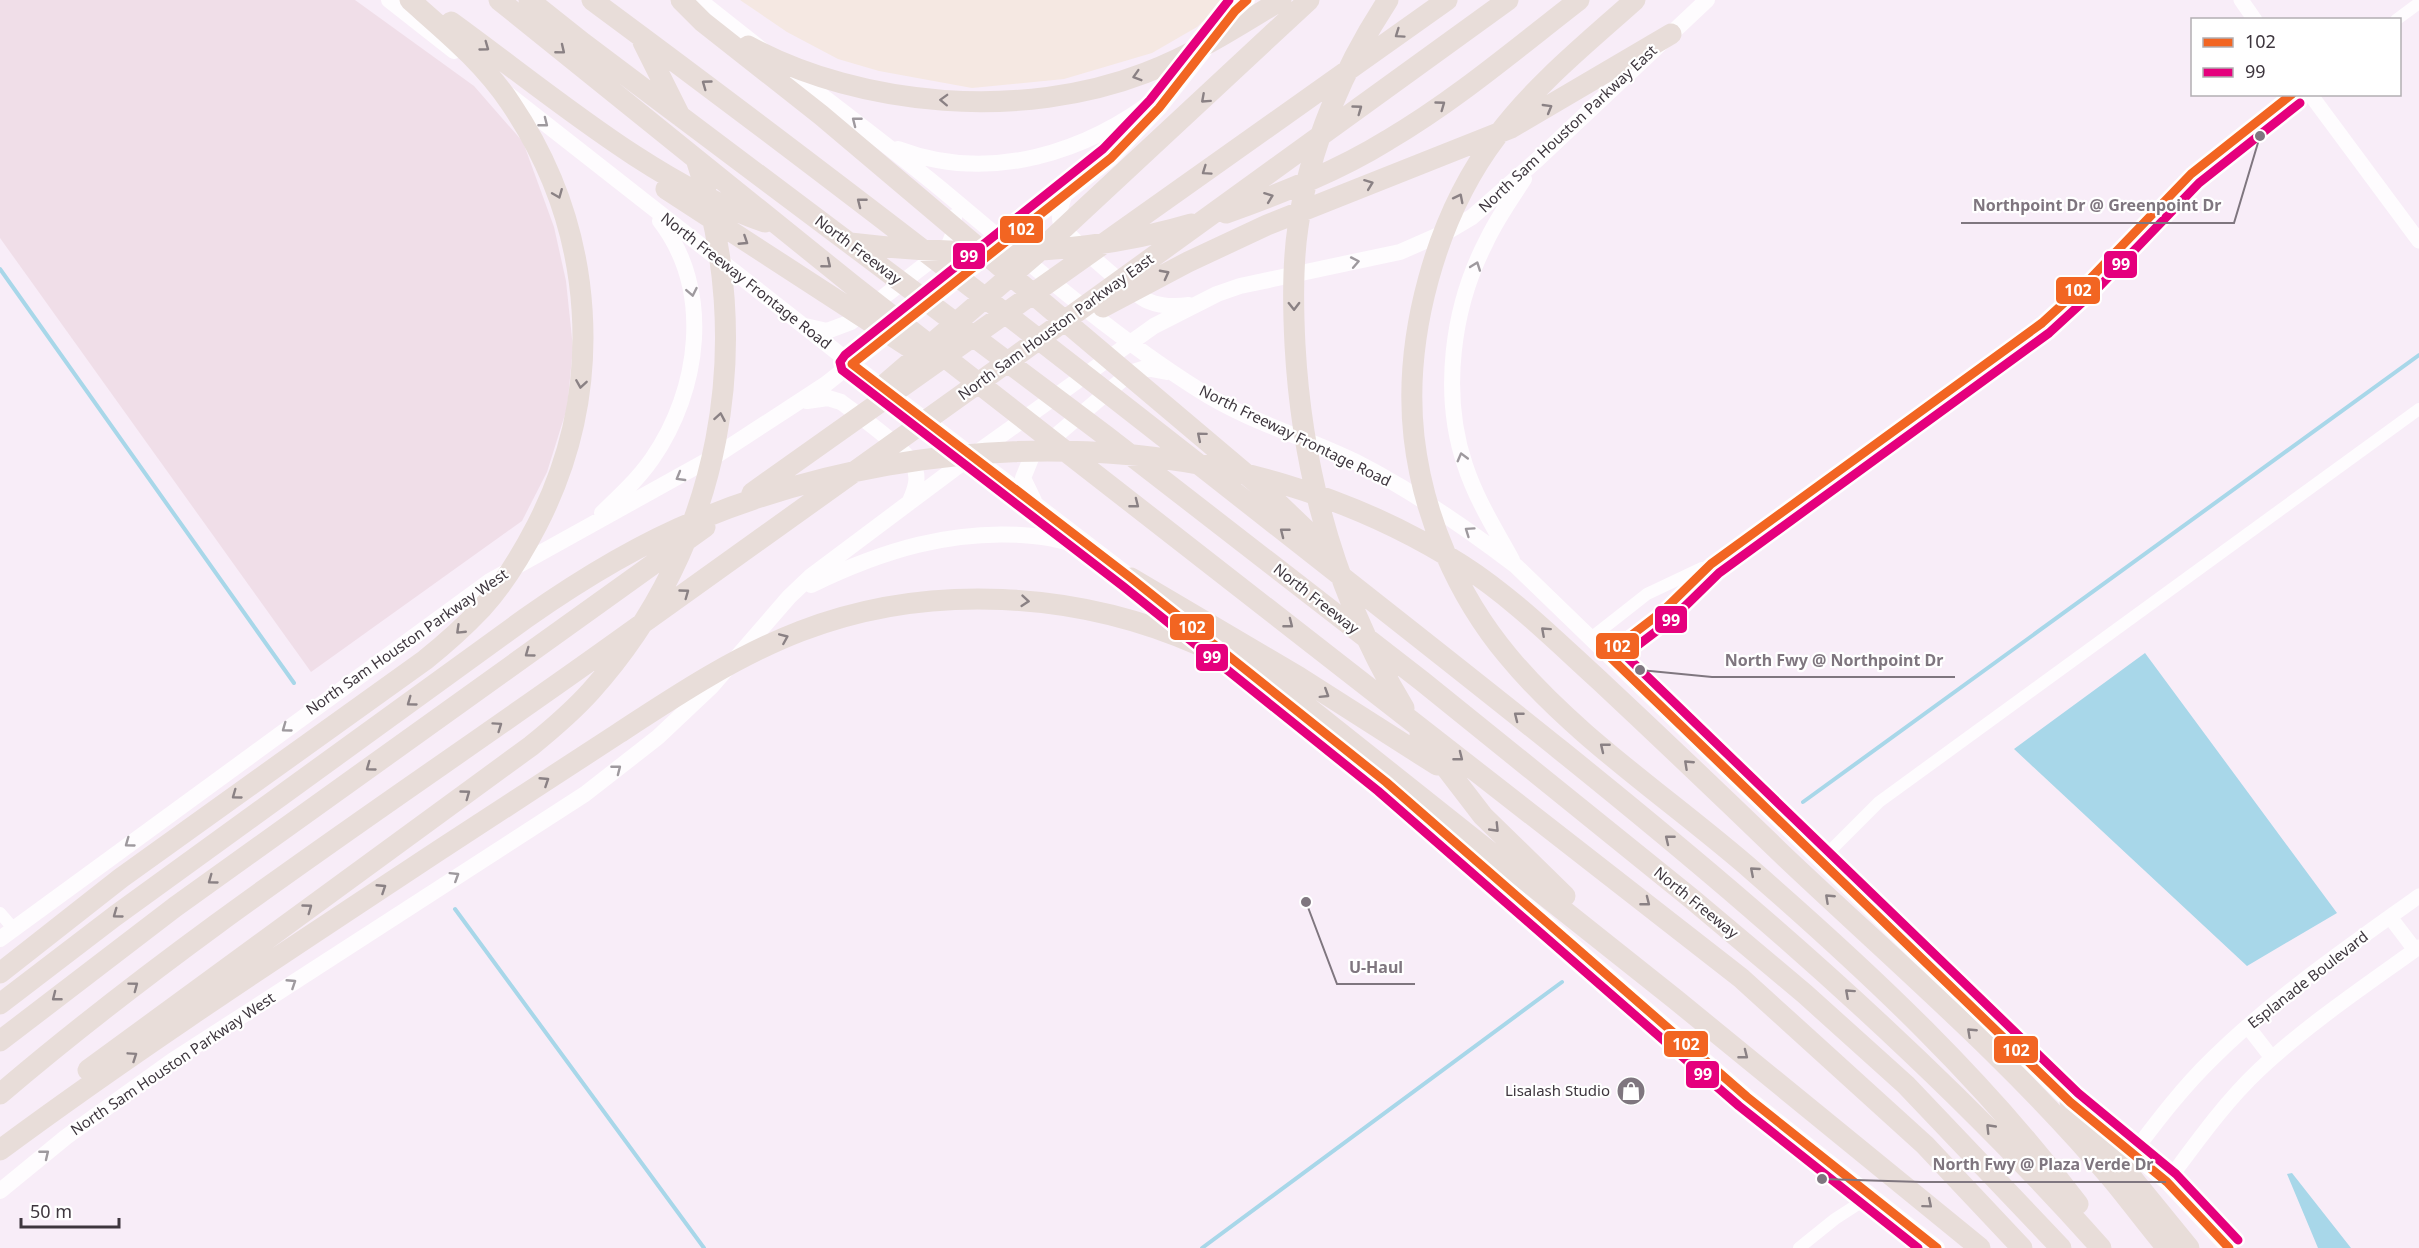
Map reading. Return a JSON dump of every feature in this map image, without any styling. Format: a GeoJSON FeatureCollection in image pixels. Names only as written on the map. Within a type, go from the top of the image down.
{"type":"FeatureCollection","features":[{"type":"Feature","properties":{"kind":"highway"},"geometry":{"type":"LineString","coordinates":[[0,973],[112,884],[454,636],[483,607],[507,577],[530,540],[555,486],[577,411],[584,348],[582,289],[565,209],[548,168],[510,103],[463,49],[410,0]]}},
{"type":"Feature","properties":{"kind":"highway"},"geometry":{"type":"LineString","coordinates":[[421,0],[633,153],[693,190],[741,213],[795,232],[834,240],[917,251],[989,254],[1027,253],[1094,245],[1173,229],[1227,213],[1289,190],[1361,155],[1414,124],[1579,0]]}},
{"type":"Feature","properties":{"kind":"highway","name":"North Freeway"},"geometry":{"type":"LineString","coordinates":[[499,0],[1011,410],[1089,468],[1741,978],[1833,1059],[1925,1145],[2022,1248]]}},
{"type":"Feature","properties":{"kind":"highway","name":"North Freeway"},"geometry":{"type":"LineString","coordinates":[[529,0],[1106,436],[1422,681],[1797,987],[1906,1085],[2061,1248]]}},
{"type":"Feature","properties":{"kind":"highway"},"geometry":{"type":"LineString","coordinates":[[592,0],[777,137],[1127,408],[1719,879],[1818,965],[1958,1095],[2101,1248]]}},
{"type":"Feature","properties":{"kind":"highway"},"geometry":{"type":"LineString","coordinates":[[0,1143],[126,1041],[538,740],[597,683],[639,627],[664,584],[692,524],[719,421],[728,353],[724,279],[712,209],[684,126],[650,54],[613,0]]}},
{"type":"Feature","properties":{"kind":"highway"},"geometry":{"type":"LineString","coordinates":[[674,0],[761,53],[823,78],[883,93],[923,99],[978,101],[1039,98],[1091,89],[1144,74],[1191,53],[1281,0]]}},
{"type":"Feature","properties":{"kind":"highway"},"geometry":{"type":"LineString","coordinates":[[681,0],[703,22],[821,115],[937,199],[1152,394],[1259,485],[1429,646]]}},
{"type":"Feature","properties":{"kind":"highway"},"geometry":{"type":"LineString","coordinates":[[788,468],[1037,253],[1309,0]]}},
{"type":"Feature","properties":{"kind":"highway"},"geometry":{"type":"LineString","coordinates":[[1388,0],[1363,42],[1321,135],[1298,226],[1294,327],[1304,435],[1314,490],[1330,546],[1370,646],[1419,734],[1483,816],[1675,999]]}},
{"type":"Feature","properties":{"kind":"highway"},"geometry":{"type":"LineString","coordinates":[[0,1041],[166,914],[576,618],[1447,0]]}},
{"type":"Feature","properties":{"kind":"highway","name":"North Sam Houston Parkway East"},"geometry":{"type":"LineString","coordinates":[[0,1094],[71,1034],[179,953],[987,377],[1508,0]]}},
{"type":"Feature","properties":{"kind":"highway"},"geometry":{"type":"LineString","coordinates":[[1635,0],[1522,105],[1477,165],[1444,231],[1425,296],[1418,333],[1413,396],[1414,436],[1426,499],[1440,538],[1462,587],[1505,652],[1562,712],[1737,857],[1905,1008],[1980,1084],[2111,1248]]}},
{"type":"Feature","properties":{"kind":"highway"},"geometry":{"type":"LineString","coordinates":[[987,377],[1117,300],[1188,262],[1314,205],[1511,128],[1671,34]]}},
{"type":"Feature","properties":{"kind":"highway"},"geometry":{"type":"LineString","coordinates":[[433,35],[896,340],[1011,410]]}},
{"type":"Feature","properties":{"kind":"highway"},"geometry":{"type":"LineString","coordinates":[[0,1004],[114,916],[526,618],[582,580],[632,551],[717,512],[824,478],[925,458],[1001,452],[1058,452],[1164,460],[1281,484],[1337,503],[1386,524],[1462,565],[1523,611],[2013,1072],[2110,1176],[2167,1248]]}},
{"type":"Feature","properties":{"kind":"highway"},"geometry":{"type":"LineString","coordinates":[[1131,578],[1299,677],[1621,882]]}},
{"type":"Feature","properties":{"kind":"highway"},"geometry":{"type":"LineString","coordinates":[[0,1150],[276,958],[717,672],[773,642],[818,625],[863,612],[925,602],[1016,600],[1061,605],[1105,614],[1150,627],[1221,657],[1269,682],[1314,712],[1675,999],[1980,1248]]}},
{"type":"Feature","properties":{"kind":"highway"},"geometry":{"type":"LineString","coordinates":[[2070,1102],[2189,1248]]}},
{"type":"Feature","properties":{"kind":"main road","name":"North Freeway Frontage Road"},"geometry":{"type":"LineString","coordinates":[[389,0],[646,204],[971,457],[1131,578],[1386,782],[1747,1097],[1936,1248]]}},
{"type":"Feature","properties":{"kind":"main road","name":"North Freeway Frontage Road"},"geometry":{"type":"LineString","coordinates":[[699,0],[886,145],[937,199],[1005,244],[1130,342],[1183,380],[1223,404],[1355,462],[1392,482],[1456,522],[1516,566],[2070,1102],[2167,1182],[2229,1248]]}},
{"type":"Feature","properties":{"kind":"main road"},"geometry":{"type":"LineString","coordinates":[[1005,244],[1130,140],[1186,75],[1235,11],[1247,0]]}},
{"type":"Feature","properties":{"kind":"main road","name":"North Sam Houston Parkway East"},"geometry":{"type":"LineString","coordinates":[[971,457],[1130,342],[1197,304],[1240,286],[1378,257],[1426,243],[1472,217],[1538,159],[1707,0]]}},
{"type":"Feature","properties":{"kind":"main road"},"geometry":{"type":"LineString","coordinates":[[886,145],[936,161],[958,164],[1004,164],[1046,155],[1085,142],[1138,113],[1186,75]]}},
{"type":"Feature","properties":{"kind":"main road"},"geometry":{"type":"LineString","coordinates":[[1516,566],[1476,495],[1465,465],[1457,438],[1453,364],[1459,319],[1485,243],[1538,159]]}},
{"type":"Feature","properties":{"kind":"main road"},"geometry":{"type":"LineString","coordinates":[[1064,196],[1060,210],[1065,232],[1145,300],[1174,307],[1197,304]]}},
{"type":"Feature","properties":{"kind":"main road"},"geometry":{"type":"LineString","coordinates":[[802,325],[827,331],[839,328],[939,256],[948,247],[953,235],[954,219],[951,205],[937,199]]}},
{"type":"Feature","properties":{"kind":"main road"},"geometry":{"type":"LineString","coordinates":[[585,528],[623,492],[653,458],[680,405],[689,371],[695,339],[692,289],[676,245],[646,204]]}},
{"type":"Feature","properties":{"kind":"main road","name":"North Sam Houston Parkway West"},"geometry":{"type":"LineString","coordinates":[[0,939],[490,581],[717,455],[799,404],[1005,244]]}},
{"type":"Feature","properties":{"kind":"main road"},"geometry":{"type":"LineString","coordinates":[[1041,509],[1029,494],[1023,478],[1032,456],[1130,373],[1146,368],[1155,369],[1183,380]]}},
{"type":"Feature","properties":{"kind":"main road"},"geometry":{"type":"LineString","coordinates":[[799,404],[822,398],[841,402],[908,457],[916,472],[917,484],[910,501]]}},
{"type":"Feature","properties":{"kind":"main road","name":"North Sam Houston Parkway West"},"geometry":{"type":"LineString","coordinates":[[0,1191],[66,1137],[172,1061],[585,794],[658,737],[711,687],[789,597],[831,560],[971,457]]}},
{"type":"Feature","properties":{"kind":"main road"},"geometry":{"type":"LineString","coordinates":[[789,597],[873,559],[908,546],[948,537],[992,534],[1035,536],[1092,548]]}},
{"type":"Feature","properties":{"kind":"street"},"geometry":{"type":"LineString","coordinates":[[2241,0],[2254,18]]}},
{"type":"Feature","properties":{"kind":"street"},"geometry":{"type":"LineString","coordinates":[[2399,18],[2419,3]]}},
{"type":"Feature","properties":{"kind":"street"},"geometry":{"type":"LineString","coordinates":[[1607,654],[1663,611],[1711,564],[2042,323],[2089,280],[2191,174],[2290,96]]}},
{"type":"Feature","properties":{"kind":"street"},"geometry":{"type":"LineString","coordinates":[[2311,96],[2419,241]]}},
{"type":"Feature","properties":{"kind":"street"},"geometry":{"type":"LineString","coordinates":[[1821,860],[1879,802],[2419,409]]}},
{"type":"Feature","properties":{"kind":"street"},"geometry":{"type":"LineString","coordinates":[[1591,638],[1647,594],[1711,564]]}},
{"type":"Feature","properties":{"kind":"street","name":"Esplanade Boulevard"},"geometry":{"type":"LineString","coordinates":[[2133,1153],[2169,1106],[2212,1059],[2289,992],[2419,896]]}},
{"type":"Feature","properties":{"kind":"street"},"geometry":{"type":"LineString","coordinates":[[0,913],[13,928]]}},
{"type":"Feature","properties":{"kind":"street"},"geometry":{"type":"LineString","coordinates":[[2167,1182],[2214,1119],[2272,1058],[2417,949],[2390,917]]}},
{"type":"Feature","properties":{"kind":"street"},"geometry":{"type":"LineString","coordinates":[[2248,1027],[2272,1058]]}},
{"type":"Feature","properties":{"kind":"street"},"geometry":{"type":"LineString","coordinates":[[1799,1248],[1835,1219],[1872,1195]]}},
{"type":"Feature","properties":{"kind":"shaded area"},"geometry":{"type":"Polygon","coordinates":[[[0,0],[355,0],[474,86],[523,142],[554,227],[566,281],[573,348],[567,408],[547,472],[522,521],[311,672],[0,238],[0,0]]]}},
{"type":"Feature","properties":{"kind":"shaded area"},"geometry":{"type":"Polygon","coordinates":[[[740,0],[1226,0],[1197,27],[1152,53],[1064,79],[972,88],[879,71],[838,59],[787,32],[740,0]]]}},
{"type":"Feature","properties":{"kind":"water"},"geometry":{"type":"Polygon","coordinates":[[[2145,653],[2337,913],[2247,966],[2014,749],[2145,653]]]}},
{"type":"Feature","properties":{"kind":"water"},"geometry":{"type":"Polygon","coordinates":[[[2292,1173],[2351,1248],[2318,1248],[2287,1174],[2292,1173]]]}},
{"type":"Feature","properties":{"kind":"waterway"},"geometry":{"type":"LineString","coordinates":[[0,269],[294,683]]}},
{"type":"Feature","properties":{"kind":"waterway"},"geometry":{"type":"LineString","coordinates":[[1803,802],[2419,355]]}},
{"type":"Feature","properties":{"kind":"waterway"},"geometry":{"type":"LineString","coordinates":[[455,909],[704,1248]]}},
{"type":"Feature","properties":{"kind":"waterway"},"geometry":{"type":"LineString","coordinates":[[1202,1248],[1562,982]]}},
{"type":"Feature","properties":{"kind":"transit line","name":"99"},"geometry":{"type":"LineString","coordinates":[[1229,0],[1150,100],[1103,149],[845,355],[840,362],[842,370],[1124,587],[1378,791],[1739,1106],[1918,1248]]}},
{"type":"Feature","properties":{"kind":"transit line","name":"102"},"geometry":{"type":"LineString","coordinates":[[1247,0],[1235,11],[1159,108],[1111,158],[852,364],[1131,578],[1386,782],[1747,1097],[1937,1248]]}},
{"type":"Feature","properties":{"kind":"transit line","name":"102"},"geometry":{"type":"LineString","coordinates":[[2229,1248],[2167,1182],[2070,1102],[1607,654],[1663,611],[1711,564],[2042,323],[2089,280],[2191,174],[2289,96]]}},
{"type":"Feature","properties":{"kind":"transit line","name":"99"},"geometry":{"type":"LineString","coordinates":[[2238,1240],[2176,1174],[2078,1093],[1625,655],[1671,620],[1719,573],[2049,333],[2098,288],[2199,183],[2300,103]]}},
{"type":"Feature","properties":{"kind":"place","name":"Northpoint Dr @ Greenpoint Dr"},"geometry":{"type":"Point","coordinates":[2260,136]}},
{"type":"Feature","properties":{"kind":"place","name":"North Fwy @ Northpoint Dr"},"geometry":{"type":"Point","coordinates":[1640,670]}},
{"type":"Feature","properties":{"kind":"place","name":"U-Haul"},"geometry":{"type":"Point","coordinates":[1306,902]}},
{"type":"Feature","properties":{"kind":"place","name":"Lisalash Studio"},"geometry":{"type":"Point","coordinates":[1631,1091]}},
{"type":"Feature","properties":{"kind":"place","name":"North Fwy @ Plaza Verde Dr"},"geometry":{"type":"Point","coordinates":[1822,1179]}}]}
